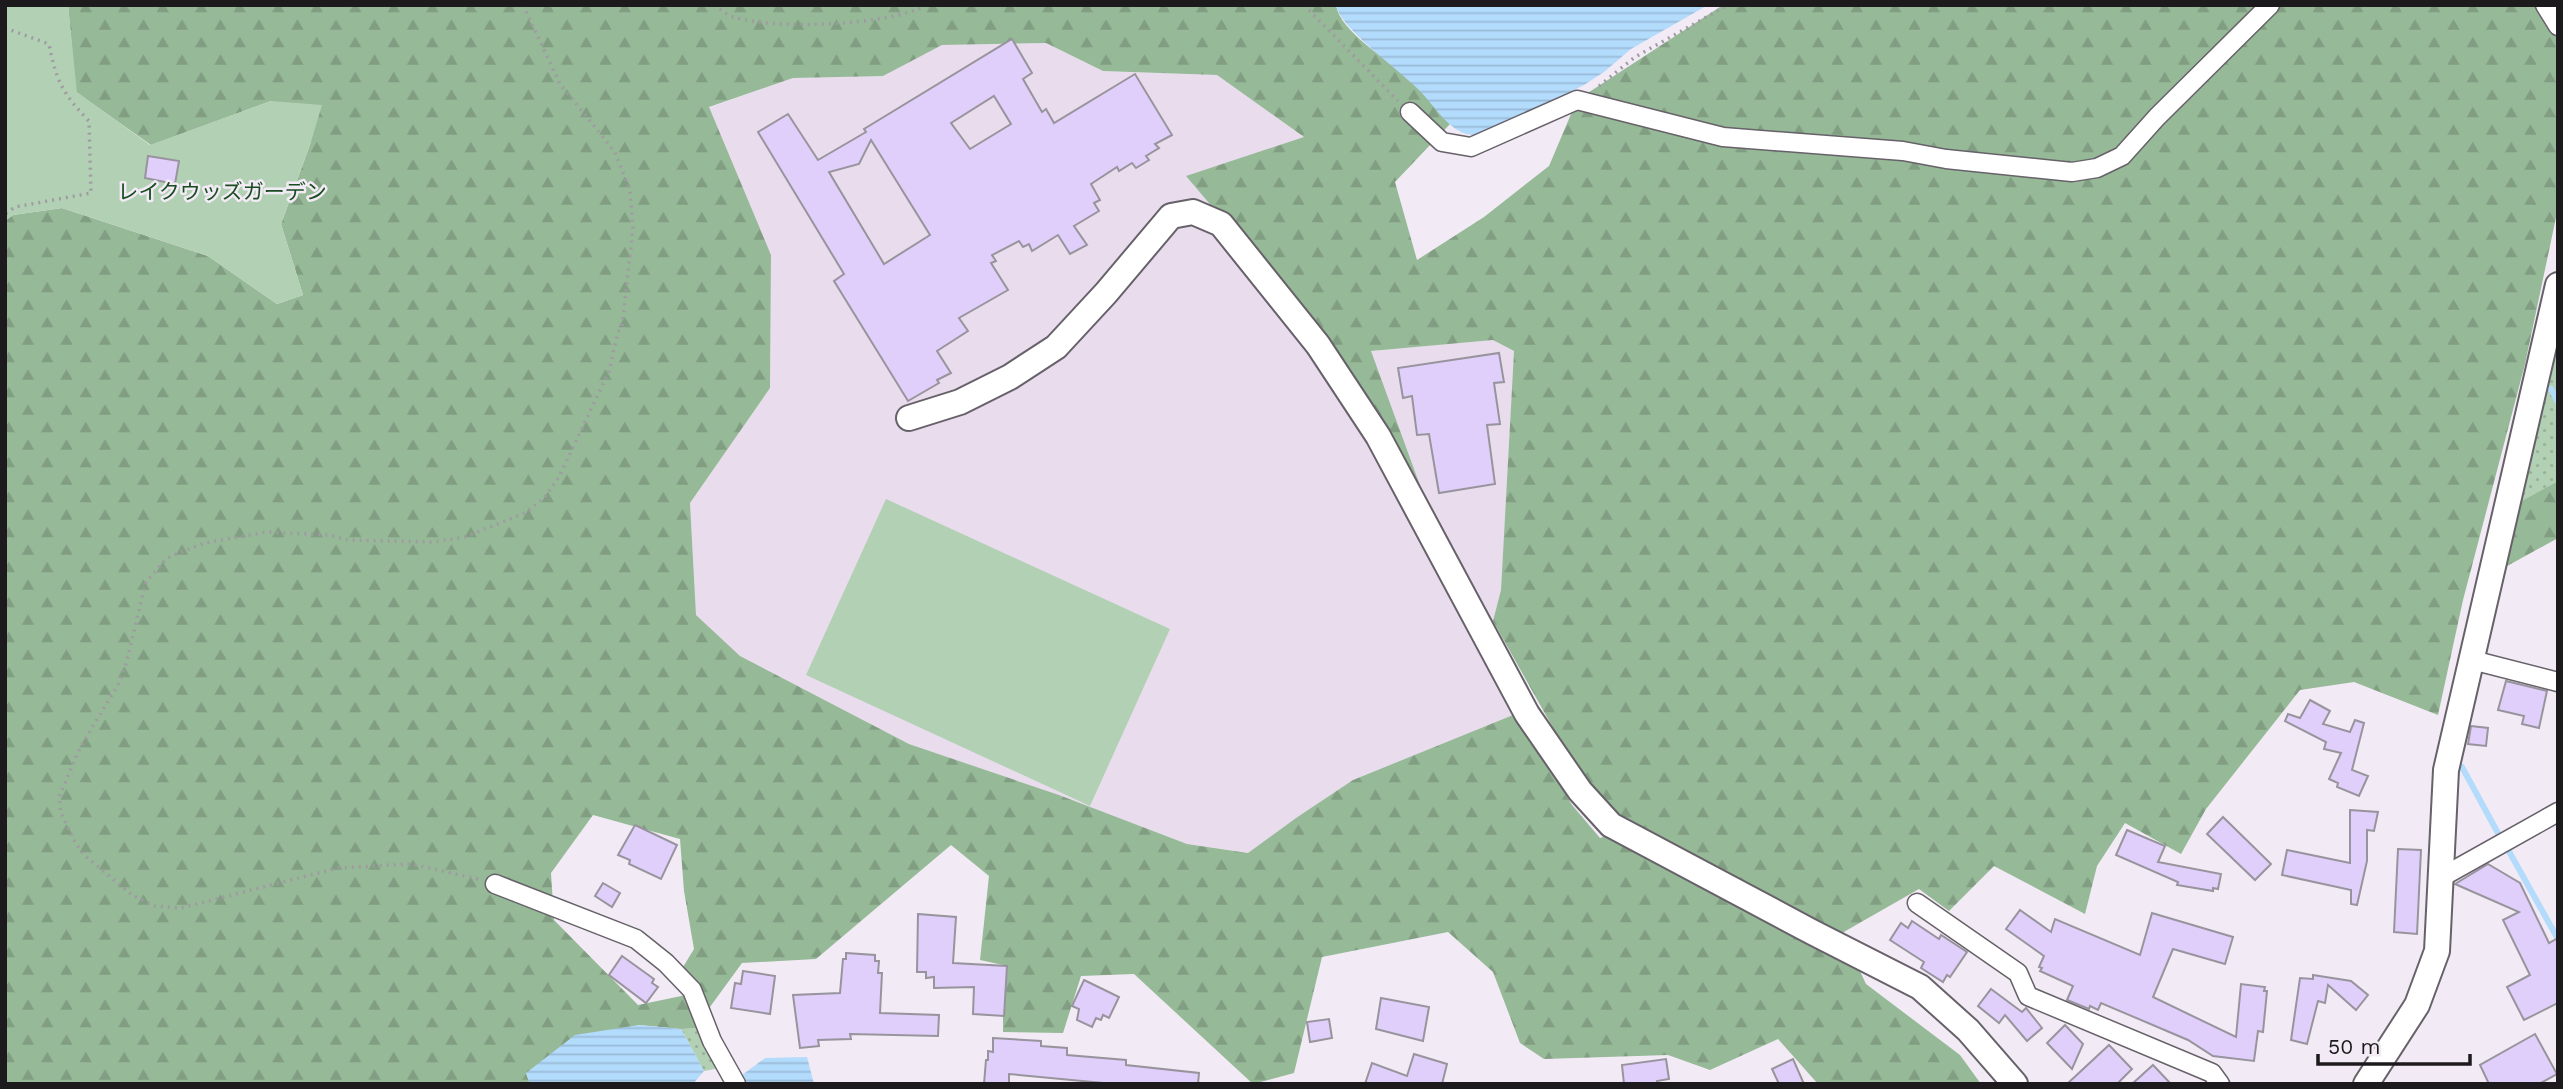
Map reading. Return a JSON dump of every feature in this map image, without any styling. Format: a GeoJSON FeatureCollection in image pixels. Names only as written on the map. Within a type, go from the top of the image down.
{"type":"FeatureCollection","features":[{"type":"Feature","properties":{"kind":"street"},"geometry":{"type":"LineString","coordinates":[[1410,112],[1442,142],[1471,147],[1577,100],[1723,137],[1903,152],[2072,172],[2097,168],[2122,156],[2157,117],[2270,5]]}},
{"type":"Feature","properties":{"kind":"street"},"geometry":{"type":"LineString","coordinates":[[2545,5],[2558,26]]}},
{"type":"Feature","properties":{"kind":"street"},"geometry":{"type":"LineString","coordinates":[[909,418],[960,402],[1010,377],[1056,347],[1171,216],[1193,212],[1221,224],[1318,345],[1378,436],[1527,714],[1580,791],[1611,825],[1920,986],[1968,1031],[2015,1084]]}},
{"type":"Feature","properties":{"kind":"street"},"geometry":{"type":"LineString","coordinates":[[2366,1084],[2417,1005],[2437,951],[2446,770],[2558,285]]}},
{"type":"Feature","properties":{"kind":"street"},"geometry":{"type":"LineString","coordinates":[[2472,660],[2558,682]]}},
{"type":"Feature","properties":{"kind":"street"},"geometry":{"type":"LineString","coordinates":[[2442,877],[2558,812]]}},
{"type":"Feature","properties":{"kind":"street"},"geometry":{"type":"LineString","coordinates":[[495,884],[636,939],[666,963],[692,990],[712,1041],[736,1084]]}},
{"type":"Feature","properties":{"kind":"street"},"geometry":{"type":"LineString","coordinates":[[1917,903],[2018,973],[2028,996],[2212,1073],[2220,1084]]}},
{"type":"Feature","properties":{"kind":"path"},"geometry":{"type":"LineString","coordinates":[[495,884],[412,864],[338,868],[181,908],[154,906],[132,895],[84,855],[61,813],[59,797],[80,748],[119,683],[146,582],[167,558],[204,543],[267,532],[392,542],[433,542],[465,537],[525,513],[545,497],[559,477],[609,371],[618,332],[622,327],[633,228],[631,191],[615,152],[561,84],[523,5]]}},
{"type":"Feature","properties":{"kind":"path"},"geometry":{"type":"LineString","coordinates":[[714,5],[731,16],[770,24],[865,22],[911,13],[927,5]]}},
{"type":"Feature","properties":{"kind":"path"},"geometry":{"type":"LineString","coordinates":[[1304,5],[1410,112]]}},
{"type":"Feature","properties":{"kind":"path"},"geometry":{"type":"LineString","coordinates":[[1577,100],[1607,81],[1635,57],[1728,5]]}},
{"type":"Feature","properties":{"kind":"path"},"geometry":{"type":"LineString","coordinates":[[5,28],[49,44],[54,69],[66,97],[89,121],[91,193],[15,207],[5,214]]}},
{"type":"Feature","properties":{"kind":"shaded area"},"geometry":{"type":"Polygon","coordinates":[[[1046,43],[1103,71],[1217,75],[1305,138],[1186,176],[1370,351],[1493,340],[1514,351],[1501,590],[1493,621],[1518,713],[1353,780],[1249,853],[1187,844],[1059,795],[909,744],[739,656],[696,615],[690,503],[770,388],[771,255],[708,108],[793,78],[883,75],[942,45],[1046,43]]]}},
{"type":"Feature","properties":{"kind":"green space","name":"レイクウッズガーデン"},"geometry":{"type":"Polygon","coordinates":[[[5,5],[68,5],[77,92],[150,145],[271,101],[322,105],[281,224],[303,295],[277,304],[208,256],[62,208],[13,215],[5,221],[5,5]]]}},
{"type":"Feature","properties":{"kind":"green space"},"geometry":{"type":"Polygon","coordinates":[[[68,5],[1336,5],[1346,25],[1366,45],[1409,79],[1450,124],[1395,182],[1417,260],[1484,217],[1549,166],[1577,100],[1723,5],[2540,5],[2558,36],[2558,208],[2525,364],[2463,600],[2438,715],[2354,682],[2300,690],[2206,809],[2181,854],[2125,823],[2097,866],[2085,914],[1994,866],[1949,911],[1919,889],[1842,933],[1866,984],[1960,1055],[1981,1084],[1818,1084],[1778,1039],[1710,1070],[1668,1055],[1544,1059],[1520,1043],[1493,972],[1448,932],[1322,957],[1294,1073],[1253,1084],[1134,974],[1081,976],[1063,1033],[1003,1032],[1003,965],[980,960],[989,876],[951,845],[816,959],[742,963],[707,1011],[683,967],[694,949],[684,891],[680,839],[593,815],[551,873],[554,920],[638,1005],[686,995],[699,1028],[639,1025],[526,1073],[530,1084],[5,1084],[5,221],[13,215],[62,208],[208,256],[277,304],[303,295],[281,224],[311,142],[271,101],[151,145],[76,92],[68,5]],[[1046,43],[942,45],[883,76],[793,78],[709,107],[771,255],[770,388],[690,503],[696,615],[740,656],[909,744],[1059,795],[1187,844],[1248,853],[1353,780],[1518,713],[1572,805],[1600,838],[1629,828],[1584,783],[1493,621],[1501,590],[1514,351],[1493,340],[1371,351],[1430,513],[1345,363],[1186,176],[1304,137],[1217,75],[1103,71],[1046,43]]]}},
{"type":"Feature","properties":{"kind":"green space"},"geometry":{"type":"Polygon","coordinates":[[[2558,323],[2558,481],[2514,505],[2558,323]]]}},
{"type":"Feature","properties":{"kind":"green space"},"geometry":{"type":"Polygon","coordinates":[[[2558,481],[2558,538],[2500,570],[2514,505],[2558,481]]]}},
{"type":"Feature","properties":{"kind":"green space"},"geometry":{"type":"Polygon","coordinates":[[[886,499],[1170,629],[1090,806],[806,675],[886,499]]]}},
{"type":"Feature","properties":{"kind":"green space"},"geometry":{"type":"Polygon","coordinates":[[[699,1028],[720,1068],[704,1071],[681,1029],[699,1028]]]}},
{"type":"Feature","properties":{"kind":"water"},"geometry":{"type":"Polygon","coordinates":[[[1336,5],[1708,5],[1631,49],[1584,85],[1487,134],[1474,135],[1461,132],[1450,125],[1413,84],[1348,26],[1336,5]]]}},
{"type":"Feature","properties":{"kind":"water"},"geometry":{"type":"Polygon","coordinates":[[[639,1025],[681,1029],[704,1071],[693,1084],[530,1084],[526,1073],[575,1035],[639,1025]]]}},
{"type":"Feature","properties":{"kind":"water"},"geometry":{"type":"Polygon","coordinates":[[[807,1057],[814,1084],[742,1084],[738,1078],[765,1058],[807,1057]]]}},
{"type":"Feature","properties":{"kind":"building"},"geometry":{"type":"Polygon","coordinates":[[[1012,39],[1032,73],[1023,79],[1042,112],[1046,109],[1054,123],[1135,74],[1172,135],[1155,144],[1159,148],[1146,156],[1149,160],[1136,168],[1132,163],[1119,171],[1117,167],[1091,184],[1100,200],[1094,203],[1099,211],[1074,226],[1087,245],[1070,254],[1058,235],[1032,251],[1029,244],[1023,247],[1019,241],[992,255],[996,261],[991,263],[1008,290],[959,318],[968,331],[937,351],[951,373],[908,401],[834,281],[844,274],[758,132],[788,114],[818,160],[866,132],[864,129],[1012,39]],[[994,96],[951,123],[970,149],[1011,124],[994,96]],[[871,140],[859,164],[829,172],[884,264],[930,235],[871,140]]]}},
{"type":"Feature","properties":{"kind":"building"},"geometry":{"type":"Polygon","coordinates":[[[148,156],[179,161],[175,184],[145,178],[148,156]]]}},
{"type":"Feature","properties":{"kind":"building"},"geometry":{"type":"Polygon","coordinates":[[[1499,353],[1504,382],[1494,383],[1500,424],[1487,425],[1495,484],[1439,493],[1429,434],[1417,435],[1412,396],[1403,398],[1398,368],[1499,353]]]}},
{"type":"Feature","properties":{"kind":"building"},"geometry":{"type":"Polygon","coordinates":[[[2506,681],[2547,691],[2539,728],[2522,724],[2524,716],[2498,710],[2506,681]]]}},
{"type":"Feature","properties":{"kind":"building"},"geometry":{"type":"Polygon","coordinates":[[[2310,700],[2330,711],[2323,724],[2350,732],[2355,720],[2364,723],[2352,770],[2368,776],[2359,796],[2337,787],[2338,783],[2329,779],[2341,753],[2324,749],[2326,742],[2285,721],[2288,714],[2300,718],[2310,700]]]}},
{"type":"Feature","properties":{"kind":"building"},"geometry":{"type":"Polygon","coordinates":[[[2471,726],[2488,728],[2486,746],[2468,744],[2471,726]]]}},
{"type":"Feature","properties":{"kind":"building"},"geometry":{"type":"Polygon","coordinates":[[[2350,810],[2378,812],[2374,831],[2367,830],[2367,861],[2357,905],[2351,904],[2351,890],[2282,875],[2287,850],[2350,863],[2350,810]]]}},
{"type":"Feature","properties":{"kind":"building"},"geometry":{"type":"Polygon","coordinates":[[[2223,817],[2271,864],[2255,880],[2207,834],[2223,817]]]}},
{"type":"Feature","properties":{"kind":"building"},"geometry":{"type":"Polygon","coordinates":[[[635,825],[677,845],[661,879],[629,864],[630,860],[618,855],[635,825]]]}},
{"type":"Feature","properties":{"kind":"building"},"geometry":{"type":"Polygon","coordinates":[[[2127,830],[2165,846],[2158,862],[2221,874],[2218,889],[2213,888],[2213,891],[2177,885],[2178,882],[2116,855],[2127,830]]]}},
{"type":"Feature","properties":{"kind":"building"},"geometry":{"type":"Polygon","coordinates":[[[2398,849],[2421,850],[2417,934],[2394,932],[2398,849]]]}},
{"type":"Feature","properties":{"kind":"building"},"geometry":{"type":"Polygon","coordinates":[[[2488,864],[2520,883],[2549,943],[2558,938],[2558,1003],[2524,1020],[2507,987],[2530,975],[2503,920],[2519,912],[2455,884],[2488,864]]]}},
{"type":"Feature","properties":{"kind":"building"},"geometry":{"type":"Polygon","coordinates":[[[603,883],[620,893],[612,907],[595,896],[603,883]]]}},
{"type":"Feature","properties":{"kind":"building"},"geometry":{"type":"Polygon","coordinates":[[[2020,910],[2051,932],[2055,919],[2140,955],[2152,913],[2233,937],[2225,964],[2173,949],[2153,997],[2236,1037],[2241,984],[2265,987],[2264,991],[2267,991],[2263,1032],[2258,1031],[2254,1061],[2213,1056],[2188,1040],[2101,1003],[2098,1010],[2067,1000],[2073,986],[2040,971],[2044,956],[2006,929],[2020,910]]]}},
{"type":"Feature","properties":{"kind":"building"},"geometry":{"type":"Polygon","coordinates":[[[918,914],[956,917],[953,963],[1007,966],[1004,1016],[973,1014],[974,987],[934,988],[934,977],[926,978],[926,972],[917,972],[918,914]]]}},
{"type":"Feature","properties":{"kind":"building"},"geometry":{"type":"Polygon","coordinates":[[[1912,921],[1939,939],[1941,935],[1967,952],[1950,977],[1947,975],[1943,982],[1921,968],[1924,962],[1890,940],[1901,923],[1908,928],[1912,921]]]}},
{"type":"Feature","properties":{"kind":"building"},"geometry":{"type":"Polygon","coordinates":[[[846,953],[875,955],[875,961],[879,961],[878,973],[882,973],[880,1013],[939,1015],[938,1036],[850,1034],[851,1039],[818,1040],[819,1046],[800,1048],[793,995],[840,993],[846,953]]]}},
{"type":"Feature","properties":{"kind":"building"},"geometry":{"type":"Polygon","coordinates":[[[622,956],[654,979],[652,983],[658,987],[646,1003],[609,975],[622,956]]]}},
{"type":"Feature","properties":{"kind":"building"},"geometry":{"type":"Polygon","coordinates":[[[743,971],[775,976],[770,1014],[731,1008],[735,983],[741,984],[743,971]]]}},
{"type":"Feature","properties":{"kind":"building"},"geometry":{"type":"Polygon","coordinates":[[[2313,975],[2351,981],[2368,995],[2356,1010],[2328,985],[2325,1003],[2318,1001],[2307,1044],[2291,1040],[2300,978],[2313,979],[2313,975]]]}},
{"type":"Feature","properties":{"kind":"building"},"geometry":{"type":"Polygon","coordinates":[[[1084,980],[1119,997],[1109,1018],[1103,1015],[1101,1020],[1096,1018],[1092,1027],[1077,1020],[1079,1009],[1072,1006],[1084,980]]]}},
{"type":"Feature","properties":{"kind":"building"},"geometry":{"type":"Polygon","coordinates":[[[1991,989],[2022,1012],[2026,1008],[2042,1028],[2027,1041],[2005,1015],[1999,1023],[1978,1006],[1991,989]]]}},
{"type":"Feature","properties":{"kind":"building"},"geometry":{"type":"Polygon","coordinates":[[[1381,998],[1429,1007],[1423,1041],[1376,1029],[1381,998]]]}},
{"type":"Feature","properties":{"kind":"building"},"geometry":{"type":"Polygon","coordinates":[[[1329,1019],[1332,1038],[1310,1042],[1307,1022],[1329,1019]]]}},
{"type":"Feature","properties":{"kind":"building"},"geometry":{"type":"Polygon","coordinates":[[[2065,1025],[2083,1044],[2072,1069],[2047,1043],[2065,1025]]]}},
{"type":"Feature","properties":{"kind":"building"},"geometry":{"type":"Polygon","coordinates":[[[2535,1034],[2557,1074],[2539,1084],[2489,1084],[2480,1065],[2535,1034]]]}},
{"type":"Feature","properties":{"kind":"building"},"geometry":{"type":"Polygon","coordinates":[[[993,1038],[1041,1041],[1041,1046],[1067,1048],[1067,1055],[1126,1060],[1126,1065],[1199,1073],[1198,1084],[1114,1084],[1009,1074],[1009,1084],[984,1084],[988,1051],[993,1052],[993,1038]]]}},
{"type":"Feature","properties":{"kind":"building"},"geometry":{"type":"Polygon","coordinates":[[[2109,1045],[2132,1069],[2117,1084],[2067,1084],[2109,1045]]]}},
{"type":"Feature","properties":{"kind":"building"},"geometry":{"type":"Polygon","coordinates":[[[1414,1054],[1447,1064],[1442,1084],[1365,1084],[1372,1063],[1407,1076],[1414,1054]]]}},
{"type":"Feature","properties":{"kind":"building"},"geometry":{"type":"Polygon","coordinates":[[[1666,1059],[1669,1079],[1657,1081],[1657,1084],[1624,1084],[1622,1065],[1666,1059]]]}},
{"type":"Feature","properties":{"kind":"building"},"geometry":{"type":"Polygon","coordinates":[[[1793,1059],[1804,1084],[1779,1084],[1772,1069],[1793,1059]]]}},
{"type":"Feature","properties":{"kind":"building"},"geometry":{"type":"Polygon","coordinates":[[[2153,1065],[2171,1084],[2132,1084],[2153,1065]]]}},
{"type":"Feature","properties":{"kind":"waterway"},"geometry":{"type":"LineString","coordinates":[[2551,389],[2558,402]]}},
{"type":"Feature","properties":{"kind":"waterway"},"geometry":{"type":"LineString","coordinates":[[2462,767],[2499,835]]}},
{"type":"Feature","properties":{"kind":"waterway"},"geometry":{"type":"LineString","coordinates":[[2506,846],[2558,939]]}}]}
